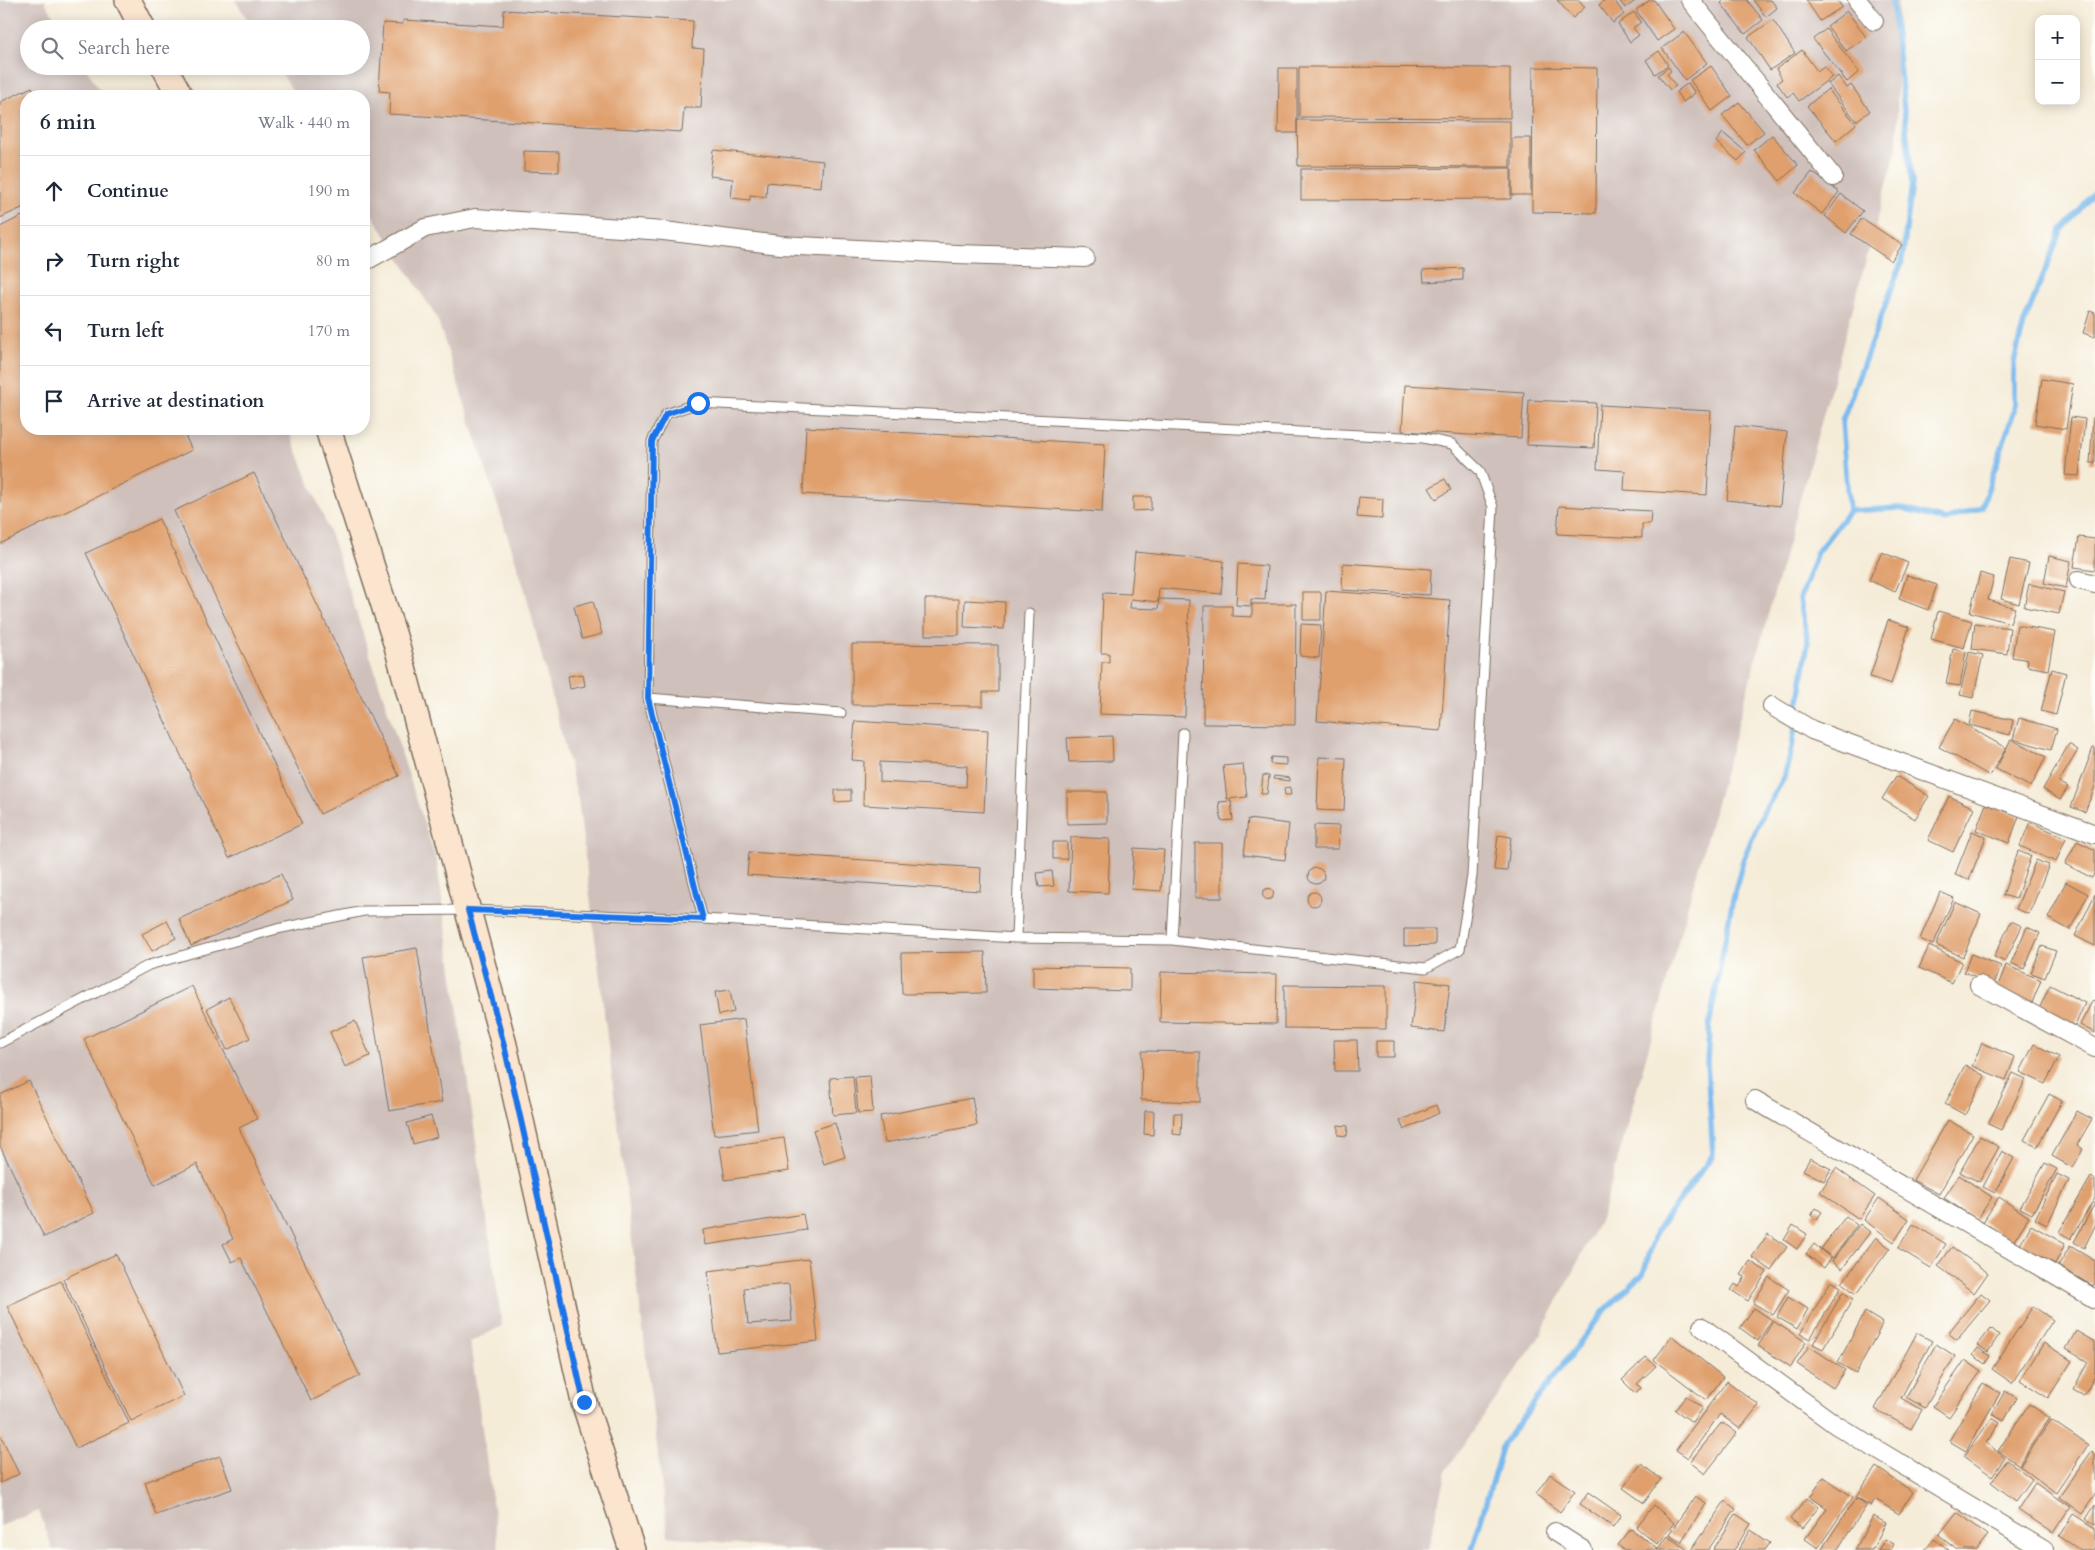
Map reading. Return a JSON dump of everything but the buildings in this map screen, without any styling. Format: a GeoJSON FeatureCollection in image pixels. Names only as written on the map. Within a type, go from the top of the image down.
{"type":"FeatureCollection","features":[{"type":"Feature","properties":{"kind":"street"},"geometry":{"type":"LineString","coordinates":[[128,0],[138,20]]}},
{"type":"Feature","properties":{"kind":"street"},"geometry":{"type":"LineString","coordinates":[[1690,0],[1833,177]]}},
{"type":"Feature","properties":{"kind":"street"},"geometry":{"type":"LineString","coordinates":[[1857,0],[1874,21]]}},
{"type":"Feature","properties":{"kind":"street"},"geometry":{"type":"LineString","coordinates":[[169,75],[177,90]]}},
{"type":"Feature","properties":{"kind":"street"},"geometry":{"type":"LineString","coordinates":[[370,259],[424,228],[475,218],[664,231],[780,245],[1085,258]]}},
{"type":"Feature","properties":{"kind":"street"},"geometry":{"type":"LineString","coordinates":[[330,435],[397,646],[504,1045],[584,1402],[632,1550]]}},
{"type":"Feature","properties":{"kind":"street"},"geometry":{"type":"LineString","coordinates":[[1772,706],[1812,730],[2095,834]]}},
{"type":"Feature","properties":{"kind":"street"},"geometry":{"type":"LineString","coordinates":[[1979,985],[2095,1048]]}},
{"type":"Feature","properties":{"kind":"street"},"geometry":{"type":"LineString","coordinates":[[1755,1100],[2095,1299]]}},
{"type":"Feature","properties":{"kind":"street"},"geometry":{"type":"LineString","coordinates":[[1702,1327],[1836,1425],[2044,1550]]}},
{"type":"Feature","properties":{"kind":"street"},"geometry":{"type":"LineString","coordinates":[[1555,1532],[1583,1550]]}},
{"type":"Feature","properties":{"kind":"lane"},"geometry":{"type":"LineString","coordinates":[[0,1043],[149,965],[277,929],[364,911],[468,910],[703,919],[1016,938],[1172,940],[1426,968],[1460,949],[1472,876],[1493,507],[1480,471],[1452,444],[1423,438],[698,403],[666,414],[652,441],[648,698],[703,919]]}},
{"type":"Feature","properties":{"kind":"lane"},"geometry":{"type":"LineString","coordinates":[[1016,938],[1030,613]]}},
{"type":"Feature","properties":{"kind":"lane"},"geometry":{"type":"LineString","coordinates":[[648,698],[841,713]]}},
{"type":"Feature","properties":{"kind":"lane"},"geometry":{"type":"LineString","coordinates":[[1172,940],[1183,733]]}},
{"type":"Feature","properties":{"kind":"shaded area"},"geometry":{"type":"Polygon","coordinates":[[[0,0],[44,0],[56,20],[20,20],[20,75],[90,75],[99,90],[20,90],[20,435],[290,435],[333,541],[437,863],[502,1326],[470,1342],[499,1550],[53,1550],[39,1511],[0,1526],[0,0]]]}},
{"type":"Feature","properties":{"kind":"shaded area"},"geometry":{"type":"Polygon","coordinates":[[[235,0],[1898,0],[1897,148],[1603,1213],[1537,1341],[1446,1470],[1428,1550],[789,1550],[668,1536],[578,799],[525,590],[437,318],[370,212],[370,90],[292,90],[283,75],[370,75],[370,20],[248,20],[235,0]]]}},
{"type":"Feature","properties":{"kind":"waterway"},"geometry":{"type":"LineString","coordinates":[[1849,511],[1842,421],[1902,261],[1912,183],[1892,0]]}},
{"type":"Feature","properties":{"kind":"waterway"},"geometry":{"type":"LineString","coordinates":[[1472,1550],[1503,1444],[1603,1312],[1643,1274],[1656,1232],[1713,1155],[1707,1062],[1710,1021],[1732,903],[1743,860],[1762,815],[1784,778],[1792,747],[1808,642],[1800,599],[1817,552],[1849,511],[1899,508],[1945,520],[1982,507],[2014,411],[2014,362],[2024,323],[2061,231],[2095,192]]}},
{"type":"Feature","properties":{"kind":"route"},"geometry":{"type":"LineString","coordinates":[[584,1402],[504,1045],[468,910],[703,919],[648,698],[652,441],[666,414],[698,403]]}}]}
